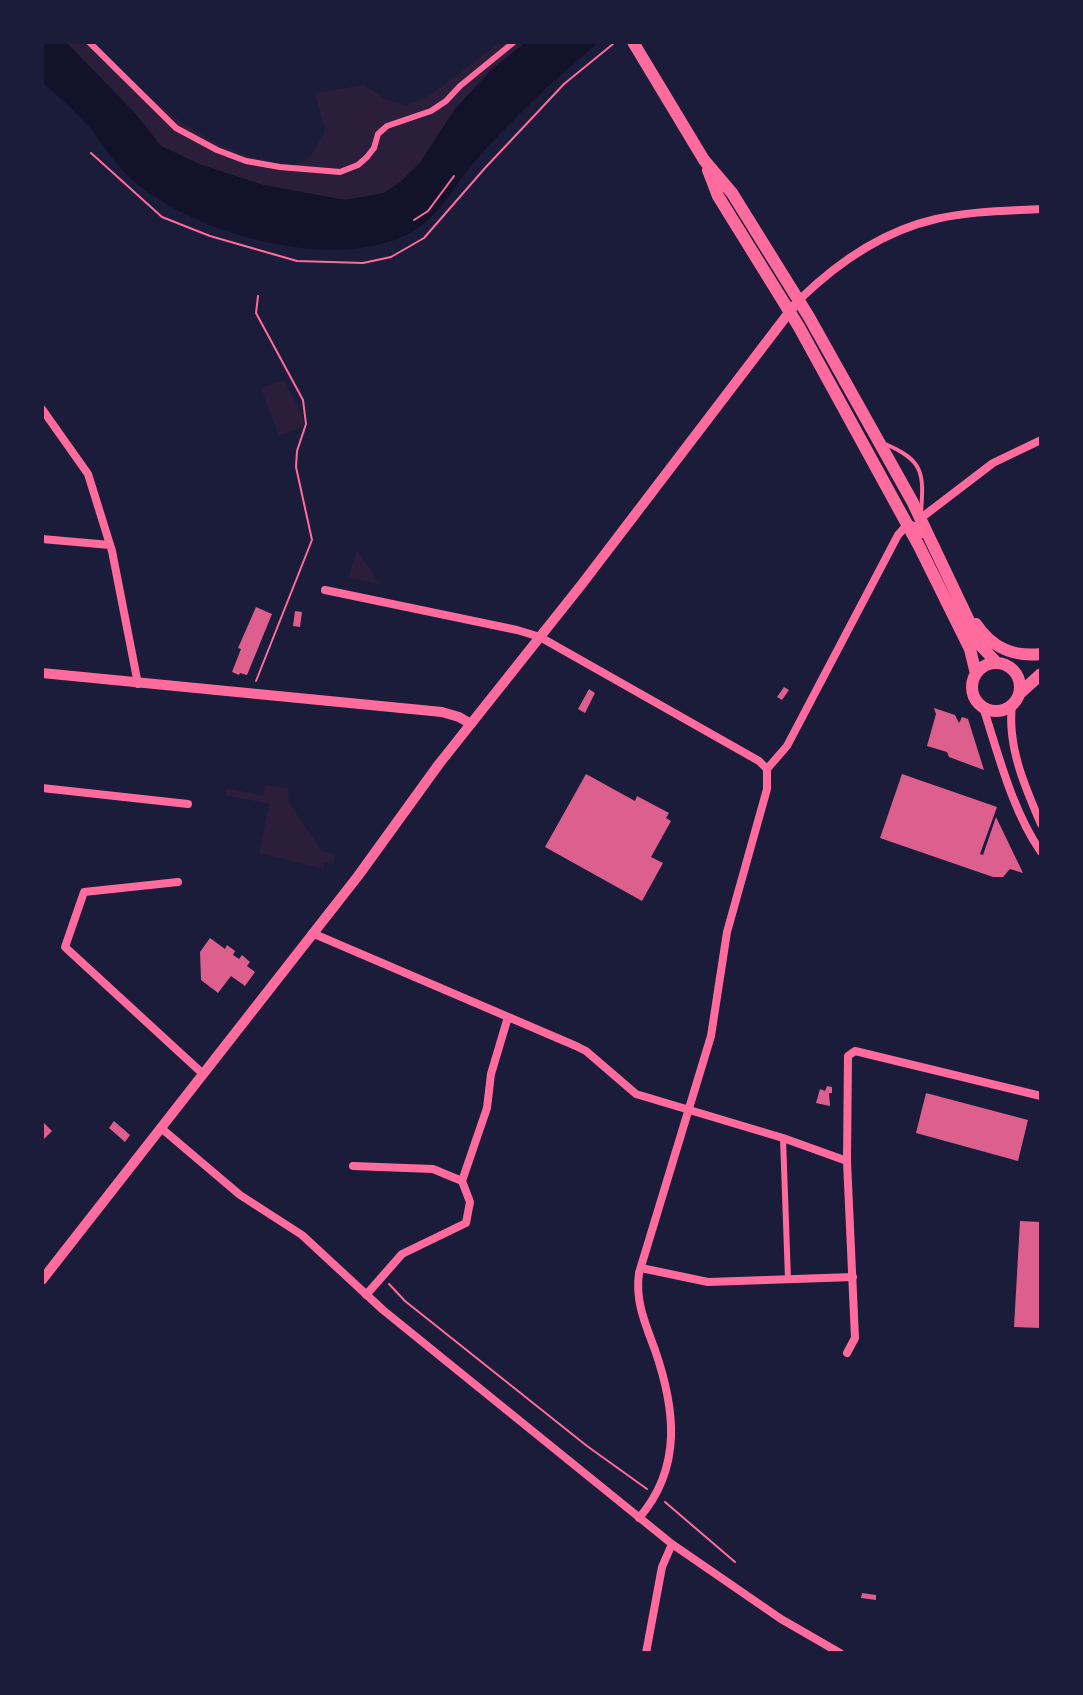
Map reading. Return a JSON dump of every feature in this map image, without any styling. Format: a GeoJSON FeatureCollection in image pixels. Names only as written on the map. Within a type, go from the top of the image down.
{"type":"FeatureCollection","features":[{"type":"Feature","properties":{"kind":"main road"},"geometry":{"type":"LineString","coordinates":[[633,42],[704,160],[732,193],[799,300],[921,518],[981,646],[1018,678],[1016,700]]}},
{"type":"Feature","properties":{"kind":"main road"},"geometry":{"type":"LineString","coordinates":[[617,43],[648,70]]}},
{"type":"Feature","properties":{"kind":"main road"},"geometry":{"type":"LineString","coordinates":[[704,160],[718,196],[799,327],[907,525],[970,649],[976,674],[973,695],[983,707],[999,710],[1016,700],[1041,674]]}},
{"type":"Feature","properties":{"kind":"main road"},"geometry":{"type":"LineString","coordinates":[[954,589],[988,640],[1018,655],[1041,657]]}},
{"type":"Feature","properties":{"kind":"main road"},"geometry":{"type":"LineString","coordinates":[[976,674],[985,666],[1041,657]]}},
{"type":"Feature","properties":{"kind":"street"},"geometry":{"type":"LineString","coordinates":[[89,42],[176,128],[217,150],[246,161],[340,172],[358,165],[367,157],[374,148],[378,134],[387,126],[401,119],[417,118],[446,101],[514,42]]}},
{"type":"Feature","properties":{"kind":"street"},"geometry":{"type":"LineString","coordinates":[[42,1280],[799,300],[845,260],[900,230],[969,213],[1041,209]]}},
{"type":"Feature","properties":{"kind":"street"},"geometry":{"type":"LineString","coordinates":[[772,334],[799,327],[819,335]]}},
{"type":"Feature","properties":{"kind":"street"},"geometry":{"type":"LineString","coordinates":[[42,409],[88,474],[110,545],[138,684]]}},
{"type":"Feature","properties":{"kind":"street"},"geometry":{"type":"LineString","coordinates":[[921,518],[993,463],[1041,440]]}},
{"type":"Feature","properties":{"kind":"street"},"geometry":{"type":"LineString","coordinates":[[639,1518],[661,1490],[671,1416],[664,1377],[638,1302],[637,1290],[711,1036],[727,932],[767,789],[767,769],[787,746],[898,535],[907,525],[920,529],[954,589]]}},
{"type":"Feature","properties":{"kind":"street"},"geometry":{"type":"LineString","coordinates":[[42,539],[110,545]]}},
{"type":"Feature","properties":{"kind":"street"},"geometry":{"type":"LineString","coordinates":[[325,590],[540,637],[759,761],[767,769]]}},
{"type":"Feature","properties":{"kind":"street"},"geometry":{"type":"LineString","coordinates":[[42,673],[442,712],[471,724]]}},
{"type":"Feature","properties":{"kind":"street"},"geometry":{"type":"LineString","coordinates":[[1016,700],[1012,739],[1027,792],[1041,824]]}},
{"type":"Feature","properties":{"kind":"street"},"geometry":{"type":"LineString","coordinates":[[983,707],[1012,795],[1031,838],[1041,852]]}},
{"type":"Feature","properties":{"kind":"street"},"geometry":{"type":"LineString","coordinates":[[42,788],[188,804]]}},
{"type":"Feature","properties":{"kind":"street"},"geometry":{"type":"LineString","coordinates":[[178,882],[84,892],[65,947],[202,1073]]}},
{"type":"Feature","properties":{"kind":"street"},"geometry":{"type":"LineString","coordinates":[[312,933],[586,1051],[636,1094],[783,1138],[847,1161]]}},
{"type":"Feature","properties":{"kind":"street"},"geometry":{"type":"LineString","coordinates":[[366,1295],[402,1254],[466,1223],[470,1202],[462,1181],[487,1108],[491,1074],[508,1017]]}},
{"type":"Feature","properties":{"kind":"street"},"geometry":{"type":"LineString","coordinates":[[847,1353],[855,1338],[847,1161],[848,1056],[855,1051],[1041,1096]]}},
{"type":"Feature","properties":{"kind":"street"},"geometry":{"type":"LineString","coordinates":[[161,1128],[240,1195],[302,1235],[366,1295],[672,1544],[781,1619],[840,1653]]}},
{"type":"Feature","properties":{"kind":"street"},"geometry":{"type":"LineString","coordinates":[[783,1138],[788,1279]]}},
{"type":"Feature","properties":{"kind":"street"},"geometry":{"type":"LineString","coordinates":[[353,1166],[433,1169],[462,1181]]}},
{"type":"Feature","properties":{"kind":"street"},"geometry":{"type":"LineString","coordinates":[[641,1268],[708,1282],[853,1277]]}},
{"type":"Feature","properties":{"kind":"street"},"geometry":{"type":"LineString","coordinates":[[646,1653],[662,1567],[672,1544]]}},
{"type":"Feature","properties":{"kind":"lane"},"geometry":{"type":"LineString","coordinates":[[878,441],[900,450],[921,470],[924,486],[921,518]]}},
{"type":"Feature","properties":{"kind":"path"},"geometry":{"type":"LineString","coordinates":[[91,153],[162,217],[210,236],[297,261],[363,263],[391,257],[424,238],[564,84],[617,43]]}},
{"type":"Feature","properties":{"kind":"path"},"geometry":{"type":"LineString","coordinates":[[414,220],[428,211],[454,176]]}},
{"type":"Feature","properties":{"kind":"path"},"geometry":{"type":"LineString","coordinates":[[254,686],[312,540],[296,467],[297,451],[306,424],[303,400],[256,313],[258,296]]}},
{"type":"Feature","properties":{"kind":"path"},"geometry":{"type":"LineString","coordinates":[[382,1278],[405,1301],[587,1446],[654,1494]]}},
{"type":"Feature","properties":{"kind":"path"},"geometry":{"type":"LineString","coordinates":[[661,1500],[735,1562]]}},
{"type":"Feature","properties":{"kind":"shaded area"},"geometry":{"type":"Polygon","coordinates":[[[42,42],[66,42],[134,112],[161,146],[199,164],[263,185],[345,200],[384,193],[399,183],[419,164],[455,109],[491,70],[526,42],[599,42],[505,128],[422,225],[391,241],[354,249],[313,249],[270,243],[228,231],[189,216],[155,197],[128,176],[73,109],[42,82],[42,42]]]}},
{"type":"Feature","properties":{"kind":"shaded area"},"geometry":{"type":"Polygon","coordinates":[[[66,42],[91,42],[172,115],[216,143],[268,161],[289,164],[309,157],[325,131],[315,93],[364,85],[387,100],[407,105],[432,94],[500,42],[526,42],[491,70],[455,109],[419,164],[399,183],[384,193],[345,200],[263,185],[199,164],[161,146],[134,112],[66,42]]]}},
{"type":"Feature","properties":{"kind":"shaded area"},"geometry":{"type":"Polygon","coordinates":[[[284,380],[302,414],[304,426],[279,436],[261,388],[284,380]]]}},
{"type":"Feature","properties":{"kind":"shaded area"},"geometry":{"type":"Polygon","coordinates":[[[357,551],[359,553],[380,584],[348,578],[357,551]]]}},
{"type":"Feature","properties":{"kind":"shaded area"},"geometry":{"type":"Polygon","coordinates":[[[265,785],[288,788],[289,803],[322,851],[336,854],[333,864],[325,863],[323,869],[259,853],[269,804],[225,795],[228,788],[263,796],[265,785]]]}},
{"type":"Feature","properties":{"kind":"building"},"geometry":{"type":"Polygon","coordinates":[[[256,607],[272,614],[247,675],[239,675],[232,672],[241,649],[238,648],[256,607]]]}},
{"type":"Feature","properties":{"kind":"building"},"geometry":{"type":"Polygon","coordinates":[[[295,611],[302,612],[300,627],[293,626],[295,611]]]}},
{"type":"Feature","properties":{"kind":"building"},"geometry":{"type":"Polygon","coordinates":[[[784,687],[789,690],[782,700],[777,697],[784,687]]]}},
{"type":"Feature","properties":{"kind":"building"},"geometry":{"type":"Polygon","coordinates":[[[589,689],[595,693],[585,713],[578,709],[589,689]]]}},
{"type":"Feature","properties":{"kind":"building"},"geometry":{"type":"Polygon","coordinates":[[[934,708],[955,715],[959,723],[962,717],[968,719],[984,770],[927,746],[936,714],[934,708]]]}},
{"type":"Feature","properties":{"kind":"building"},"geometry":{"type":"Polygon","coordinates":[[[586,774],[635,801],[637,796],[669,813],[666,818],[671,821],[651,857],[663,863],[642,901],[545,847],[586,774]]]}},
{"type":"Feature","properties":{"kind":"building"},"geometry":{"type":"Polygon","coordinates":[[[902,774],[997,807],[980,854],[983,855],[996,817],[1023,873],[1010,869],[1003,877],[993,877],[880,838],[902,774]]]}},
{"type":"Feature","properties":{"kind":"building"},"geometry":{"type":"Polygon","coordinates":[[[210,938],[225,949],[227,945],[239,959],[242,955],[250,962],[247,966],[255,972],[245,986],[231,976],[218,993],[201,980],[200,952],[210,938]]]}},
{"type":"Feature","properties":{"kind":"building"},"geometry":{"type":"Polygon","coordinates":[[[827,1086],[832,1087],[830,1106],[816,1103],[820,1089],[825,1091],[827,1086]]]}},
{"type":"Feature","properties":{"kind":"building"},"geometry":{"type":"Polygon","coordinates":[[[926,1093],[1028,1120],[1018,1161],[916,1133],[926,1093]]]}},
{"type":"Feature","properties":{"kind":"building"},"geometry":{"type":"Polygon","coordinates":[[[42,1121],[52,1131],[42,1141],[42,1121]]]}},
{"type":"Feature","properties":{"kind":"building"},"geometry":{"type":"Polygon","coordinates":[[[114,1121],[130,1135],[125,1142],[109,1128],[114,1121]]]}},
{"type":"Feature","properties":{"kind":"building"},"geometry":{"type":"Polygon","coordinates":[[[1020,1221],[1041,1222],[1041,1328],[1014,1327],[1020,1221]]]}},
{"type":"Feature","properties":{"kind":"building"},"geometry":{"type":"Polygon","coordinates":[[[862,1593],[876,1595],[876,1600],[861,1598],[862,1593]]]}}]}
